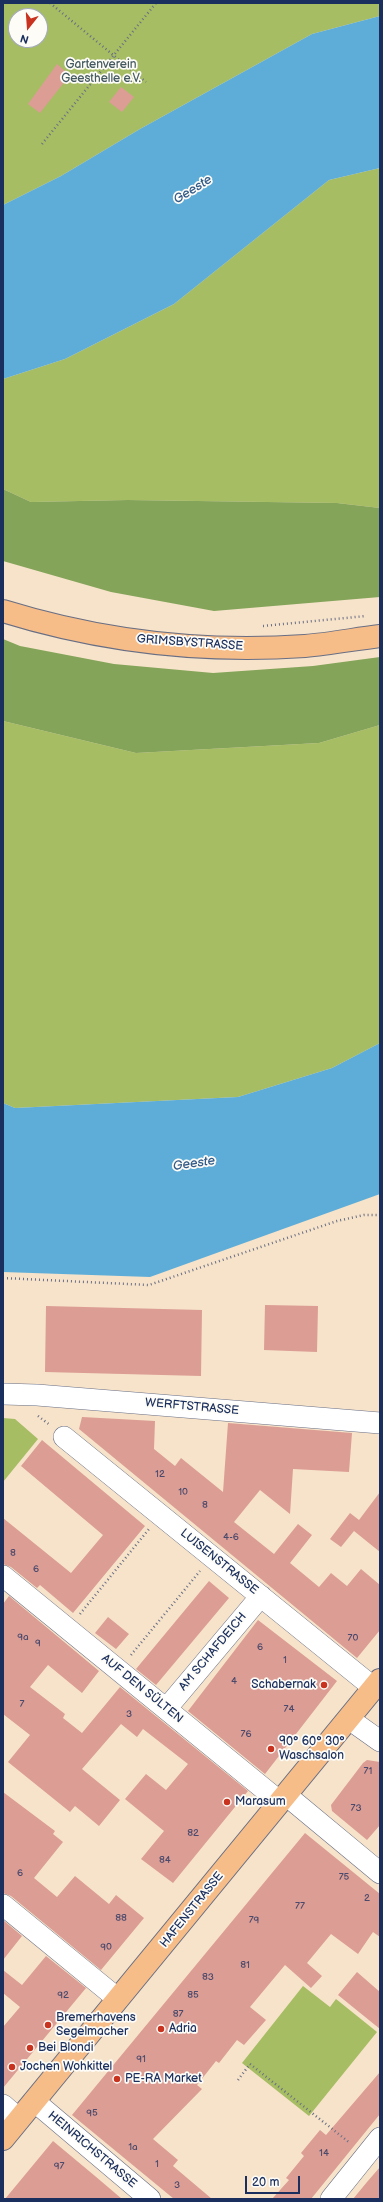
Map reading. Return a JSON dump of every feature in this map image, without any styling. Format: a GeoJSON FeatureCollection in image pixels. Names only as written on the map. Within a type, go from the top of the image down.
{"type":"FeatureCollection","features":[{"type":"Feature","properties":{"kind":"main road","name":"GRIMSBYSTRASSE"},"geometry":{"type":"LineString","coordinates":[[3,611],[36,621],[102,635],[163,644],[226,648],[305,646],[380,636]]}},
{"type":"Feature","properties":{"kind":"main road","name":"HAFENSTRASSE"},"geometry":{"type":"LineString","coordinates":[[3,2140],[11,2112],[34,2101],[377,1684]]}},
{"type":"Feature","properties":{"kind":"street","name":"WERFTSTRASSE"},"geometry":{"type":"LineString","coordinates":[[3,1394],[37,1395],[380,1423]]}},
{"type":"Feature","properties":{"kind":"street","name":"LUISENSTRASSE"},"geometry":{"type":"LineString","coordinates":[[64,1437],[261,1596],[377,1684]]}},
{"type":"Feature","properties":{"kind":"street","name":"AUF DEN SÜLTEN"},"geometry":{"type":"LineString","coordinates":[[3,1576],[166,1709],[380,1873]]}},
{"type":"Feature","properties":{"kind":"street","name":"AM SCHAFDEICH"},"geometry":{"type":"LineString","coordinates":[[166,1709],[261,1596]]}},
{"type":"Feature","properties":{"kind":"street"},"geometry":{"type":"LineString","coordinates":[[349,1719],[380,1741]]}},
{"type":"Feature","properties":{"kind":"street"},"geometry":{"type":"LineString","coordinates":[[3,1904],[118,1999]]}},
{"type":"Feature","properties":{"kind":"street","name":"HEINRICHSTRASSE"},"geometry":{"type":"LineString","coordinates":[[34,2101],[150,2199]]}},
{"type":"Feature","properties":{"kind":"street"},"geometry":{"type":"LineString","coordinates":[[331,2199],[380,2138]]}},
{"type":"Feature","properties":{"kind":"path"},"geometry":{"type":"LineString","coordinates":[[50,3],[146,82]]}},
{"type":"Feature","properties":{"kind":"path"},"geometry":{"type":"LineString","coordinates":[[42,144],[156,3]]}},
{"type":"Feature","properties":{"kind":"path"},"geometry":{"type":"LineString","coordinates":[[261,626],[368,616]]}},
{"type":"Feature","properties":{"kind":"path"},"geometry":{"type":"LineString","coordinates":[[3,1278],[149,1285],[337,1221],[364,1215],[380,1215]]}},
{"type":"Feature","properties":{"kind":"path"},"geometry":{"type":"LineString","coordinates":[[68,1629],[160,1514]]}},
{"type":"Feature","properties":{"kind":"path"},"geometry":{"type":"LineString","coordinates":[[119,1670],[212,1556]]}},
{"type":"Feature","properties":{"kind":"path"},"geometry":{"type":"LineString","coordinates":[[238,2080],[250,2064],[366,2155]]}},
{"type":"Feature","properties":{"kind":"green space","name":"Gartenverein Geesthelle e.V."},"geometry":{"type":"Polygon","coordinates":[[[3,3],[380,3],[380,16],[312,34],[140,129],[61,176],[3,205],[3,3]]]}},
{"type":"Feature","properties":{"kind":"green space"},"geometry":{"type":"Polygon","coordinates":[[[380,168],[380,508],[337,503],[128,500],[31,502],[3,489],[3,379],[65,359],[174,304],[329,180],[380,168]]]}},
{"type":"Feature","properties":{"kind":"green space"},"geometry":{"type":"Polygon","coordinates":[[[3,489],[31,502],[128,500],[337,503],[380,508],[380,597],[214,611],[111,592],[3,561],[3,489]]]}},
{"type":"Feature","properties":{"kind":"green space"},"geometry":{"type":"Polygon","coordinates":[[[3,639],[20,646],[114,664],[213,673],[313,666],[380,657],[380,725],[319,743],[136,753],[3,721],[3,639]]]}},
{"type":"Feature","properties":{"kind":"green space"},"geometry":{"type":"Polygon","coordinates":[[[3,721],[136,753],[319,743],[380,725],[380,1043],[332,1068],[238,1097],[15,1108],[3,1103],[3,721]]]}},
{"type":"Feature","properties":{"kind":"green space"},"geometry":{"type":"Polygon","coordinates":[[[3,1418],[15,1419],[38,1439],[3,1482],[3,1418]]]}},
{"type":"Feature","properties":{"kind":"green space"},"geometry":{"type":"Polygon","coordinates":[[[303,1986],[330,2007],[336,1999],[377,2032],[309,2116],[242,2063],[303,1986]]]}},
{"type":"Feature","properties":{"kind":"water","name":"Geeste"},"geometry":{"type":"Polygon","coordinates":[[[380,16],[380,168],[329,180],[174,304],[65,359],[3,379],[3,205],[61,176],[140,129],[312,34],[380,16]]]}},
{"type":"Feature","properties":{"kind":"water","name":"Geeste"},"geometry":{"type":"Polygon","coordinates":[[[380,1043],[380,1194],[150,1277],[3,1272],[3,1103],[15,1108],[238,1097],[332,1068],[380,1043]]]}},
{"type":"Feature","properties":{"kind":"building"},"geometry":{"type":"Polygon","coordinates":[[[57,64],[70,75],[40,113],[28,104],[57,64]]]}},
{"type":"Feature","properties":{"kind":"building"},"geometry":{"type":"Polygon","coordinates":[[[121,87],[134,97],[122,112],[109,102],[121,87]]]}},
{"type":"Feature","properties":{"kind":"building"},"geometry":{"type":"Polygon","coordinates":[[[265,1305],[318,1306],[317,1352],[264,1350],[265,1305]]]}},
{"type":"Feature","properties":{"kind":"building"},"geometry":{"type":"Polygon","coordinates":[[[46,1306],[202,1310],[201,1376],[45,1372],[46,1306]]]}},
{"type":"Feature","properties":{"kind":"building"},"geometry":{"type":"Polygon","coordinates":[[[82,1417],[155,1421],[154,1449],[175,1466],[181,1458],[223,1492],[228,1423],[352,1433],[349,1472],[293,1469],[290,1514],[260,1490],[234,1522],[274,1554],[298,1524],[312,1535],[290,1563],[319,1587],[331,1573],[347,1586],[361,1569],[380,1585],[380,1630],[357,1658],[79,1429],[82,1417]]]}},
{"type":"Feature","properties":{"kind":"building"},"geometry":{"type":"Polygon","coordinates":[[[42,1440],[145,1526],[73,1613],[40,1585],[37,1588],[11,1567],[3,1564],[3,1518],[71,1573],[103,1535],[21,1466],[42,1440]]]}},
{"type":"Feature","properties":{"kind":"building"},"geometry":{"type":"Polygon","coordinates":[[[380,1492],[380,1552],[354,1531],[341,1547],[330,1539],[350,1513],[359,1520],[380,1492]]]}},
{"type":"Feature","properties":{"kind":"building"},"geometry":{"type":"Polygon","coordinates":[[[209,1581],[229,1598],[156,1685],[136,1669],[209,1581]]]}},
{"type":"Feature","properties":{"kind":"building"},"geometry":{"type":"Polygon","coordinates":[[[9,1596],[99,1671],[82,1693],[48,1665],[30,1687],[65,1714],[63,1718],[82,1733],[120,1687],[248,1791],[173,1883],[141,1859],[164,1831],[125,1799],[146,1774],[166,1790],[188,1764],[143,1729],[137,1737],[121,1724],[82,1769],[120,1800],[99,1826],[75,1806],[70,1812],[8,1762],[30,1735],[3,1714],[3,1604],[9,1596]]]}},
{"type":"Feature","properties":{"kind":"building"},"geometry":{"type":"Polygon","coordinates":[[[108,1617],[129,1634],[116,1649],[95,1633],[108,1617]]]}},
{"type":"Feature","properties":{"kind":"building"},"geometry":{"type":"Polygon","coordinates":[[[258,1620],[337,1681],[265,1774],[188,1711],[258,1620]]]}},
{"type":"Feature","properties":{"kind":"building"},"geometry":{"type":"Polygon","coordinates":[[[367,1760],[380,1762],[380,1825],[367,1840],[332,1811],[331,1805],[363,1763],[367,1760]]]}},
{"type":"Feature","properties":{"kind":"building"},"geometry":{"type":"Polygon","coordinates":[[[3,1792],[55,1831],[53,1834],[63,1842],[34,1878],[57,1897],[75,1876],[109,1904],[116,1895],[144,1918],[101,1970],[11,1896],[3,1893],[3,1792]]]}},
{"type":"Feature","properties":{"kind":"building"},"geometry":{"type":"Polygon","coordinates":[[[305,1833],[380,1894],[380,1937],[373,1932],[358,1954],[331,1934],[307,1963],[322,1976],[311,1988],[285,1965],[250,2007],[266,2020],[244,2045],[237,2040],[219,2063],[216,2061],[197,2085],[202,2089],[153,2139],[178,2160],[173,2166],[212,2199],[174,2199],[72,2115],[305,1833]]]}},
{"type":"Feature","properties":{"kind":"building"},"geometry":{"type":"Polygon","coordinates":[[[3,1920],[22,1936],[3,1960],[3,1920]]]}},
{"type":"Feature","properties":{"kind":"building"},"geometry":{"type":"Polygon","coordinates":[[[46,1956],[86,1988],[3,2088],[3,2027],[20,2007],[3,1993],[3,1970],[22,1985],[46,1956]]]}},
{"type":"Feature","properties":{"kind":"building"},"geometry":{"type":"Polygon","coordinates":[[[357,1972],[380,1992],[380,2029],[338,1995],[357,1972]]]}},
{"type":"Feature","properties":{"kind":"building"},"geometry":{"type":"Polygon","coordinates":[[[380,2072],[380,2114],[311,2199],[272,2199],[289,2180],[286,2178],[304,2156],[301,2153],[320,2130],[326,2135],[380,2072]]]}},
{"type":"Feature","properties":{"kind":"building"},"geometry":{"type":"Polygon","coordinates":[[[53,2141],[95,2176],[122,2199],[5,2199],[53,2141]]]}},
{"type":"Feature","properties":{"kind":"building"},"geometry":{"type":"Polygon","coordinates":[[[380,2167],[380,2199],[353,2199],[367,2182],[380,2167]]]}},
{"type":"Feature","properties":{"kind":"place","name":"Schabernak"},"geometry":{"type":"Point","coordinates":[324,1685]}},
{"type":"Feature","properties":{"kind":"place","name":"90° 60° 30° Waschsalon"},"geometry":{"type":"Point","coordinates":[271,1749]}},
{"type":"Feature","properties":{"kind":"place","name":"Marasum"},"geometry":{"type":"Point","coordinates":[227,1802]}},
{"type":"Feature","properties":{"kind":"place","name":"Bremerhavens Segelmacher"},"geometry":{"type":"Point","coordinates":[48,2025]}},
{"type":"Feature","properties":{"kind":"place","name":"Adria"},"geometry":{"type":"Point","coordinates":[161,2029]}},
{"type":"Feature","properties":{"kind":"place","name":"Bei Blondi"},"geometry":{"type":"Point","coordinates":[30,2048]}},
{"type":"Feature","properties":{"kind":"place","name":"Jochen Wohkittel"},"geometry":{"type":"Point","coordinates":[12,2067]}},
{"type":"Feature","properties":{"kind":"place","name":"PE-RA Market"},"geometry":{"type":"Point","coordinates":[117,2079]}}]}
